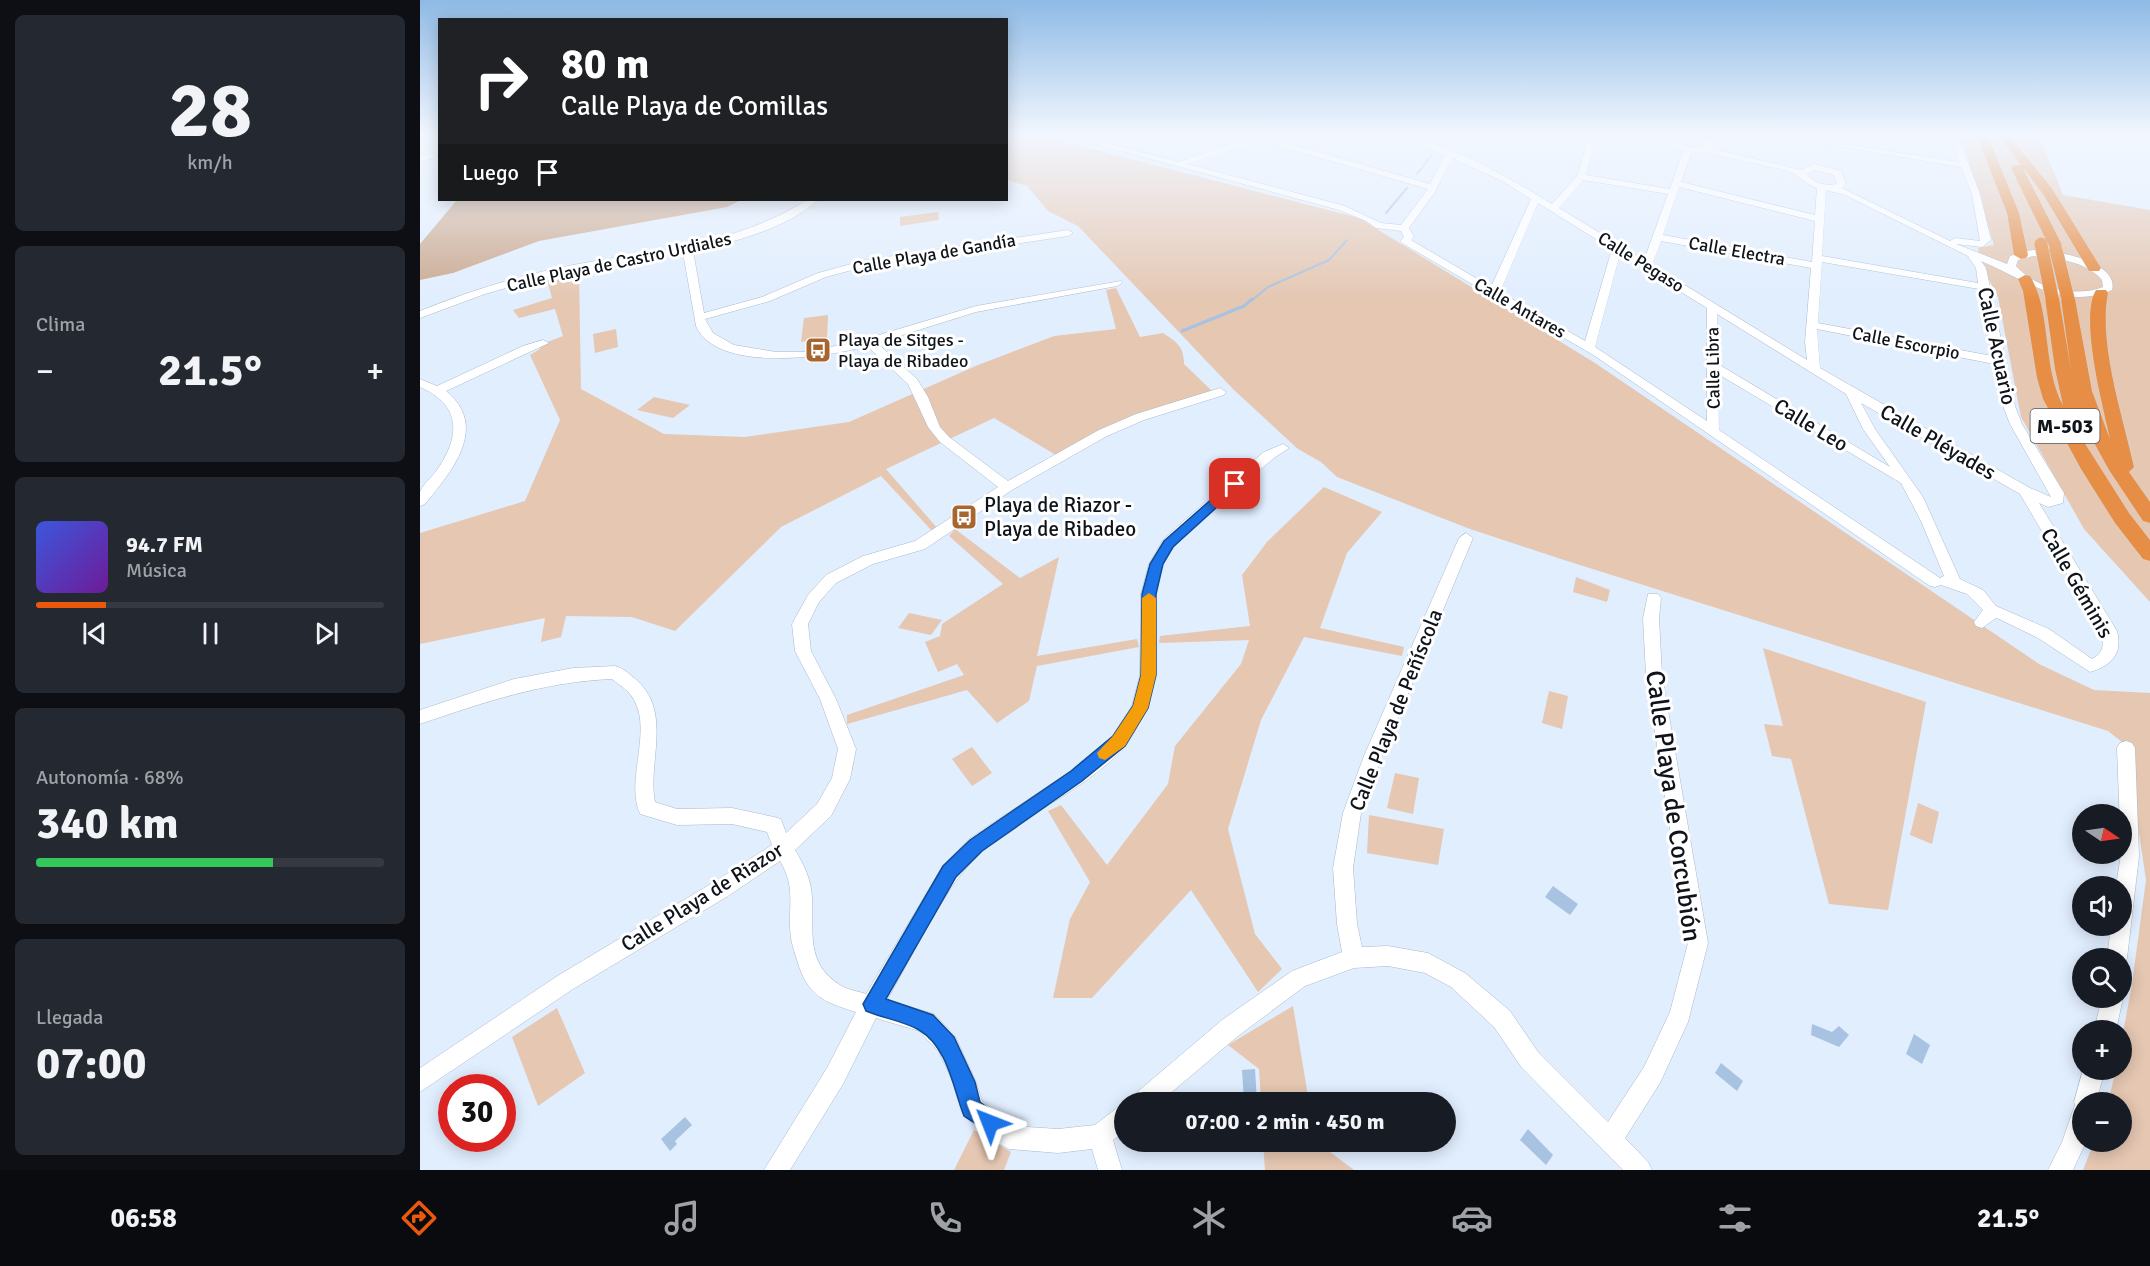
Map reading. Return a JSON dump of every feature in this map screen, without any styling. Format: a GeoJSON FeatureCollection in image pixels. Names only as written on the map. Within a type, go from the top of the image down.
{"type":"FeatureCollection","features":[{"type":"Feature","properties":{"kind":"highway"},"geometry":{"type":"LineString","coordinates":[[2004,191],[2013,213],[2017,256]]}},
{"type":"Feature","properties":{"kind":"highway","name":"M-503"},"geometry":{"type":"LineString","coordinates":[[2018,191],[2048,245]]}},
{"type":"Feature","properties":{"kind":"highway","name":"M-503"},"geometry":{"type":"LineString","coordinates":[[2024,191],[2048,245],[2060,299],[2094,422],[2117,470],[2150,514]]}},
{"type":"Feature","properties":{"kind":"highway"},"geometry":{"type":"LineString","coordinates":[[2046,191],[2094,268]]}},
{"type":"Feature","properties":{"kind":"highway","name":"M-503"},"geometry":{"type":"LineString","coordinates":[[2019,275],[2030,291],[2045,378],[2051,399],[2090,469],[2122,518],[2150,554]]}},
{"type":"Feature","properties":{"kind":"highway","name":"M-503"},"geometry":{"type":"LineString","coordinates":[[2101,293],[2097,311],[2102,352],[2121,455],[2128,476],[2150,514]]}},
{"type":"Feature","properties":{"kind":"highway","name":"M-503"},"geometry":{"type":"LineString","coordinates":[[2060,299],[2062,363],[2075,419],[2099,469],[2150,540]]}},
{"type":"Feature","properties":{"kind":"street","name":"Calle Antares"},"geometry":{"type":"LineString","coordinates":[[1276,191],[1342,208],[1369,219],[1379,226],[1405,235],[1494,293],[1589,349],[1713,430],[1932,584],[1954,582],[1978,593],[1986,616],[2038,629],[2067,647],[2090,666]]}},
{"type":"Feature","properties":{"kind":"street"},"geometry":{"type":"LineString","coordinates":[[1405,235],[1431,191]]}},
{"type":"Feature","properties":{"kind":"street","name":"Calle Pegaso"},"geometry":{"type":"LineString","coordinates":[[1524,191],[1851,392]]}},
{"type":"Feature","properties":{"kind":"street"},"geometry":{"type":"LineString","coordinates":[[1554,208],[1569,191]]}},
{"type":"Feature","properties":{"kind":"street"},"geometry":{"type":"LineString","coordinates":[[1647,266],[1673,191]]}},
{"type":"Feature","properties":{"kind":"street"},"geometry":{"type":"LineString","coordinates":[[1686,191],[1820,219]]}},
{"type":"Feature","properties":{"kind":"street"},"geometry":{"type":"LineString","coordinates":[[1814,369],[1812,342],[1820,219],[1827,191]]}},
{"type":"Feature","properties":{"kind":"street"},"geometry":{"type":"LineString","coordinates":[[1840,191],[1972,255],[2056,291],[2089,295],[2101,293],[2108,288],[2109,282],[2094,268],[2072,259],[2048,254],[1983,255],[1858,191]]}},
{"type":"Feature","properties":{"kind":"street"},"geometry":{"type":"LineString","coordinates":[[1955,242],[1982,244],[1986,240],[1975,191]]}},
{"type":"Feature","properties":{"kind":"street"},"geometry":{"type":"LineString","coordinates":[[1494,293],[1536,197]]}},
{"type":"Feature","properties":{"kind":"street","name":"Calle Playa de Castro Urdiales"},"geometry":{"type":"LineString","coordinates":[[420,315],[486,292],[590,265],[688,251],[724,242],[770,225],[811,201]]}},
{"type":"Feature","properties":{"kind":"street","name":"Calle Playa de Gandía"},"geometry":{"type":"LineString","coordinates":[[700,317],[766,299],[812,279],[866,263],[1068,233]]}},
{"type":"Feature","properties":{"kind":"street","name":"Calle Electra"},"geometry":{"type":"LineString","coordinates":[[1657,237],[1984,287]]}},
{"type":"Feature","properties":{"kind":"street"},"geometry":{"type":"LineString","coordinates":[[1589,349],[1617,247]]}},
{"type":"Feature","properties":{"kind":"street"},"geometry":{"type":"LineString","coordinates":[[688,251],[702,328],[713,339],[732,349],[761,355],[793,356],[831,352],[871,343],[955,315],[1117,283]]}},
{"type":"Feature","properties":{"kind":"street","name":"Calle Acuario"},"geometry":{"type":"LineString","coordinates":[[1972,255],[1981,268],[1998,361],[2009,406],[2016,424],[2058,500],[2048,502],[2025,491]]}},
{"type":"Feature","properties":{"kind":"street"},"geometry":{"type":"LineString","coordinates":[[2017,256],[2011,262],[2019,275]]}},
{"type":"Feature","properties":{"kind":"street","name":"Calle Libra"},"geometry":{"type":"LineString","coordinates":[[1712,306],[1713,430]]}},
{"type":"Feature","properties":{"kind":"street","name":"Calle Escorpio"},"geometry":{"type":"LineString","coordinates":[[1813,325],[1998,361]]}},
{"type":"Feature","properties":{"kind":"street"},"geometry":{"type":"LineString","coordinates":[[436,391],[526,348],[543,343]]}},
{"type":"Feature","properties":{"kind":"street"},"geometry":{"type":"LineString","coordinates":[[871,343],[912,381],[923,398],[928,416],[937,431],[966,459],[1007,487]]}},
{"type":"Feature","properties":{"kind":"street","name":"Calle Leo"},"geometry":{"type":"LineString","coordinates":[[1713,366],[1909,484]]}},
{"type":"Feature","properties":{"kind":"street"},"geometry":{"type":"LineString","coordinates":[[420,383],[444,395],[454,407],[461,427],[454,456],[420,501]]}},
{"type":"Feature","properties":{"kind":"street","name":"Calle Playa de Riazor"},"geometry":{"type":"LineString","coordinates":[[420,1081],[566,982],[721,889],[783,848],[824,810],[841,778],[847,749],[828,699],[803,651],[800,624],[813,599],[831,579],[868,560],[920,545],[958,522],[1007,487],[1103,433],[1140,417],[1220,392]]}},
{"type":"Feature","properties":{"kind":"street"},"geometry":{"type":"LineString","coordinates":[[1851,392],[1870,433],[1909,484],[1935,535],[1954,582]]}},
{"type":"Feature","properties":{"kind":"street","name":"Calle Pléyades"},"geometry":{"type":"LineString","coordinates":[[1851,392],[2025,491]]}},
{"type":"Feature","properties":{"kind":"street"},"geometry":{"type":"LineString","coordinates":[[776,1170],[835,1076],[872,1004],[950,872],[976,845],[1077,776],[1119,741],[1140,708],[1148,675],[1149,594],[1156,564],[1168,544],[1269,455],[1283,448]]}},
{"type":"Feature","properties":{"kind":"street","name":"Calle Géminis"},"geometry":{"type":"LineString","coordinates":[[2025,491],[2109,631],[2113,644],[2108,658],[2102,663],[2090,666]]}},
{"type":"Feature","properties":{"kind":"street","name":"Calle Playa de Peñíscola"},"geometry":{"type":"LineString","coordinates":[[1354,958],[1347,924],[1343,868],[1352,813],[1373,756],[1466,538]]}},
{"type":"Feature","properties":{"kind":"street","name":"Calle Playa de Corcubión"},"geometry":{"type":"LineString","coordinates":[[1611,1139],[1652,1075],[1680,1014],[1698,943],[1654,675],[1651,618],[1653,598]]}},
{"type":"Feature","properties":{"kind":"street"},"geometry":{"type":"LineString","coordinates":[[420,717],[514,686],[573,674],[615,672],[636,689],[646,708],[649,741],[643,787],[647,808],[677,817],[732,816],[774,825],[783,848],[797,871],[802,896],[801,938],[812,975],[835,995],[872,1004],[926,1022],[947,1044],[965,1082],[972,1108],[1009,1137],[1058,1141],[1100,1136],[1114,1125]]}},
{"type":"Feature","properties":{"kind":"street"},"geometry":{"type":"LineString","coordinates":[[2118,948],[2129,855],[2126,748]]}},
{"type":"Feature","properties":{"kind":"street"},"geometry":{"type":"LineString","coordinates":[[1155,1092],[1230,1028],[1299,978],[1354,958],[1388,956],[1428,963],[1458,980],[1502,1020],[1530,1060],[1640,1170]]}},
{"type":"Feature","properties":{"kind":"street"},"geometry":{"type":"LineString","coordinates":[[1100,1136],[1110,1170]]}},
{"type":"Feature","properties":{"kind":"street"},"geometry":{"type":"LineString","coordinates":[[2060,1170],[2072,1149]]}},
{"type":"Feature","properties":{"kind":"shaded area"},"geometry":{"type":"Polygon","coordinates":[[[1031,191],[1253,191],[1359,218],[1595,363],[2039,664],[2094,690],[2150,693],[2150,1170],[2083,1170],[2090,1152],[2132,1152],[2132,1092],[2110,1092],[2114,1080],[2132,1080],[2132,1020],[2125,1020],[2128,1008],[2132,1008],[2132,984],[2146,880],[2126,745],[2108,731],[1564,560],[1470,529],[1337,477],[1321,462],[1298,449],[1234,390],[1078,226],[1048,211],[1031,191]]]}},
{"type":"Feature","properties":{"kind":"shaded area"},"geometry":{"type":"Polygon","coordinates":[[[1978,191],[2061,191],[2063,195],[2150,210],[2150,602],[2084,529],[2021,417],[1998,297],[1981,264],[1978,248],[1994,245],[1978,191]]]}},
{"type":"Feature","properties":{"kind":"shaded area"},"geometry":{"type":"Polygon","coordinates":[[[456,201],[739,201],[727,207],[539,241],[453,273],[420,280],[420,244],[456,201]]]}},
{"type":"Feature","properties":{"kind":"shaded area"},"geometry":{"type":"Polygon","coordinates":[[[938,212],[939,220],[900,226],[900,217],[938,212]]]}},
{"type":"Feature","properties":{"kind":"shaded area"},"geometry":{"type":"Polygon","coordinates":[[[579,273],[581,389],[664,434],[745,437],[849,422],[978,365],[1054,336],[1116,329],[1106,290],[1116,288],[1140,337],[1163,333],[1172,339],[1181,349],[1184,364],[1213,392],[1132,417],[1094,433],[1056,455],[994,418],[886,469],[938,529],[933,532],[881,476],[781,527],[675,631],[632,617],[566,616],[561,637],[541,642],[545,618],[420,644],[420,533],[525,501],[560,420],[530,355],[540,349],[540,345],[563,336],[555,309],[519,318],[513,310],[552,298],[547,280],[579,273]]]}},
{"type":"Feature","properties":{"kind":"shaded area"},"geometry":{"type":"Polygon","coordinates":[[[828,315],[827,338],[801,342],[804,318],[828,315]]]}},
{"type":"Feature","properties":{"kind":"shaded area"},"geometry":{"type":"Polygon","coordinates":[[[616,329],[618,347],[595,353],[593,334],[616,329]]]}},
{"type":"Feature","properties":{"kind":"shaded area"},"geometry":{"type":"Polygon","coordinates":[[[654,397],[690,405],[673,418],[637,410],[654,397]]]}},
{"type":"Feature","properties":{"kind":"shaded area"},"geometry":{"type":"Polygon","coordinates":[[[1324,487],[1382,512],[1347,553],[1320,628],[1404,647],[1402,656],[1304,637],[1261,720],[1228,829],[1255,934],[1282,969],[1258,992],[1191,890],[1092,998],[1053,998],[1070,919],[1090,882],[1048,811],[1061,805],[1107,865],[1168,784],[1175,746],[1241,664],[1249,640],[1159,643],[1160,636],[1250,626],[1242,575],[1267,542],[1324,487]]]}},
{"type":"Feature","properties":{"kind":"shaded area"},"geometry":{"type":"Polygon","coordinates":[[[955,529],[1020,578],[1059,557],[1037,656],[1137,639],[1139,647],[1037,666],[1029,701],[997,723],[967,690],[847,724],[847,715],[964,675],[957,664],[938,672],[925,642],[940,636],[942,624],[1003,584],[949,536],[955,529]]]}},
{"type":"Feature","properties":{"kind":"shaded area"},"geometry":{"type":"Polygon","coordinates":[[[1576,577],[1610,590],[1607,602],[1573,592],[1576,577]]]}},
{"type":"Feature","properties":{"kind":"shaded area"},"geometry":{"type":"Polygon","coordinates":[[[909,613],[942,620],[931,635],[898,628],[909,613]]]}},
{"type":"Feature","properties":{"kind":"shaded area"},"geometry":{"type":"Polygon","coordinates":[[[1763,648],[1926,702],[1888,910],[1829,904],[1791,759],[1772,756],[1764,724],[1783,726],[1763,648]]]}},
{"type":"Feature","properties":{"kind":"shaded area"},"geometry":{"type":"Polygon","coordinates":[[[1549,691],[1568,696],[1562,729],[1542,723],[1549,691]]]}},
{"type":"Feature","properties":{"kind":"shaded area"},"geometry":{"type":"Polygon","coordinates":[[[972,747],[992,773],[972,786],[952,759],[972,747]]]}},
{"type":"Feature","properties":{"kind":"shaded area"},"geometry":{"type":"Polygon","coordinates":[[[1395,773],[1419,778],[1413,814],[1387,808],[1395,773]]]}},
{"type":"Feature","properties":{"kind":"shaded area"},"geometry":{"type":"Polygon","coordinates":[[[1918,803],[1939,812],[1932,844],[1910,835],[1918,803]]]}},
{"type":"Feature","properties":{"kind":"shaded area"},"geometry":{"type":"Polygon","coordinates":[[[1369,815],[1444,829],[1438,865],[1367,853],[1369,815]]]}},
{"type":"Feature","properties":{"kind":"shaded area"},"geometry":{"type":"Polygon","coordinates":[[[1293,1006],[1307,1092],[1260,1092],[1259,1069],[1228,1045],[1293,1006]]]}},
{"type":"Feature","properties":{"kind":"shaded area"},"geometry":{"type":"Polygon","coordinates":[[[557,1008],[585,1073],[538,1106],[512,1037],[557,1008]]]}},
{"type":"Feature","properties":{"kind":"shaded area"},"geometry":{"type":"Polygon","coordinates":[[[974,1130],[1011,1152],[1004,1170],[954,1170],[974,1130]]]}},
{"type":"Feature","properties":{"kind":"shaded area"},"geometry":{"type":"Polygon","coordinates":[[[1264,1152],[1330,1152],[1354,1170],[1265,1170],[1264,1152]]]}},
{"type":"Feature","properties":{"kind":"water"},"geometry":{"type":"Polygon","coordinates":[[[1553,886],[1578,904],[1570,915],[1545,897],[1553,886]]]}},
{"type":"Feature","properties":{"kind":"water"},"geometry":{"type":"Polygon","coordinates":[[[1812,1024],[1832,1032],[1839,1026],[1849,1035],[1839,1047],[1811,1035],[1812,1024]]]}},
{"type":"Feature","properties":{"kind":"water"},"geometry":{"type":"Polygon","coordinates":[[[1914,1034],[1930,1045],[1922,1064],[1906,1054],[1914,1034]]]}},
{"type":"Feature","properties":{"kind":"water"},"geometry":{"type":"Polygon","coordinates":[[[1721,1063],[1743,1081],[1737,1091],[1715,1073],[1721,1063]]]}},
{"type":"Feature","properties":{"kind":"water"},"geometry":{"type":"Polygon","coordinates":[[[1255,1069],[1256,1092],[1243,1092],[1242,1070],[1255,1069]]]}},
{"type":"Feature","properties":{"kind":"water"},"geometry":{"type":"Polygon","coordinates":[[[685,1117],[692,1125],[675,1141],[677,1144],[670,1151],[661,1139],[685,1117]]]}},
{"type":"Feature","properties":{"kind":"water"},"geometry":{"type":"Polygon","coordinates":[[[1528,1129],[1553,1155],[1546,1165],[1520,1140],[1528,1129]]]}},
{"type":"Feature","properties":{"kind":"waterway"},"geometry":{"type":"LineString","coordinates":[[1386,213],[1405,191]]}},
{"type":"Feature","properties":{"kind":"waterway"},"geometry":{"type":"LineString","coordinates":[[1251,301],[1268,287],[1329,260],[1347,240]]}},
{"type":"Feature","properties":{"kind":"waterway"},"geometry":{"type":"LineString","coordinates":[[1182,331],[1244,306],[1252,299]]}},
{"type":"Feature","properties":{"kind":"slow traffic"},"geometry":{"type":"LineString","coordinates":[[1105,753],[1119,741],[1140,708],[1148,675],[1149,598]]}},
{"type":"Feature","properties":{"kind":"place","name":"Playa de Sitges - Playa de Ribadeo"},"geometry":{"type":"Point","coordinates":[818,350]}},
{"type":"Feature","properties":{"kind":"place","name":"Playa de Riazor - Playa de Ribadeo"},"geometry":{"type":"Point","coordinates":[964,517]}},
{"type":"Feature","properties":{"kind":"route"},"geometry":{"type":"LineString","coordinates":[[990,1123],[972,1108],[965,1082],[947,1044],[926,1022],[872,1004],[950,872],[976,845],[1077,776],[1119,741],[1140,708],[1148,675],[1149,594],[1156,564],[1168,544],[1235,484]]}}]}
